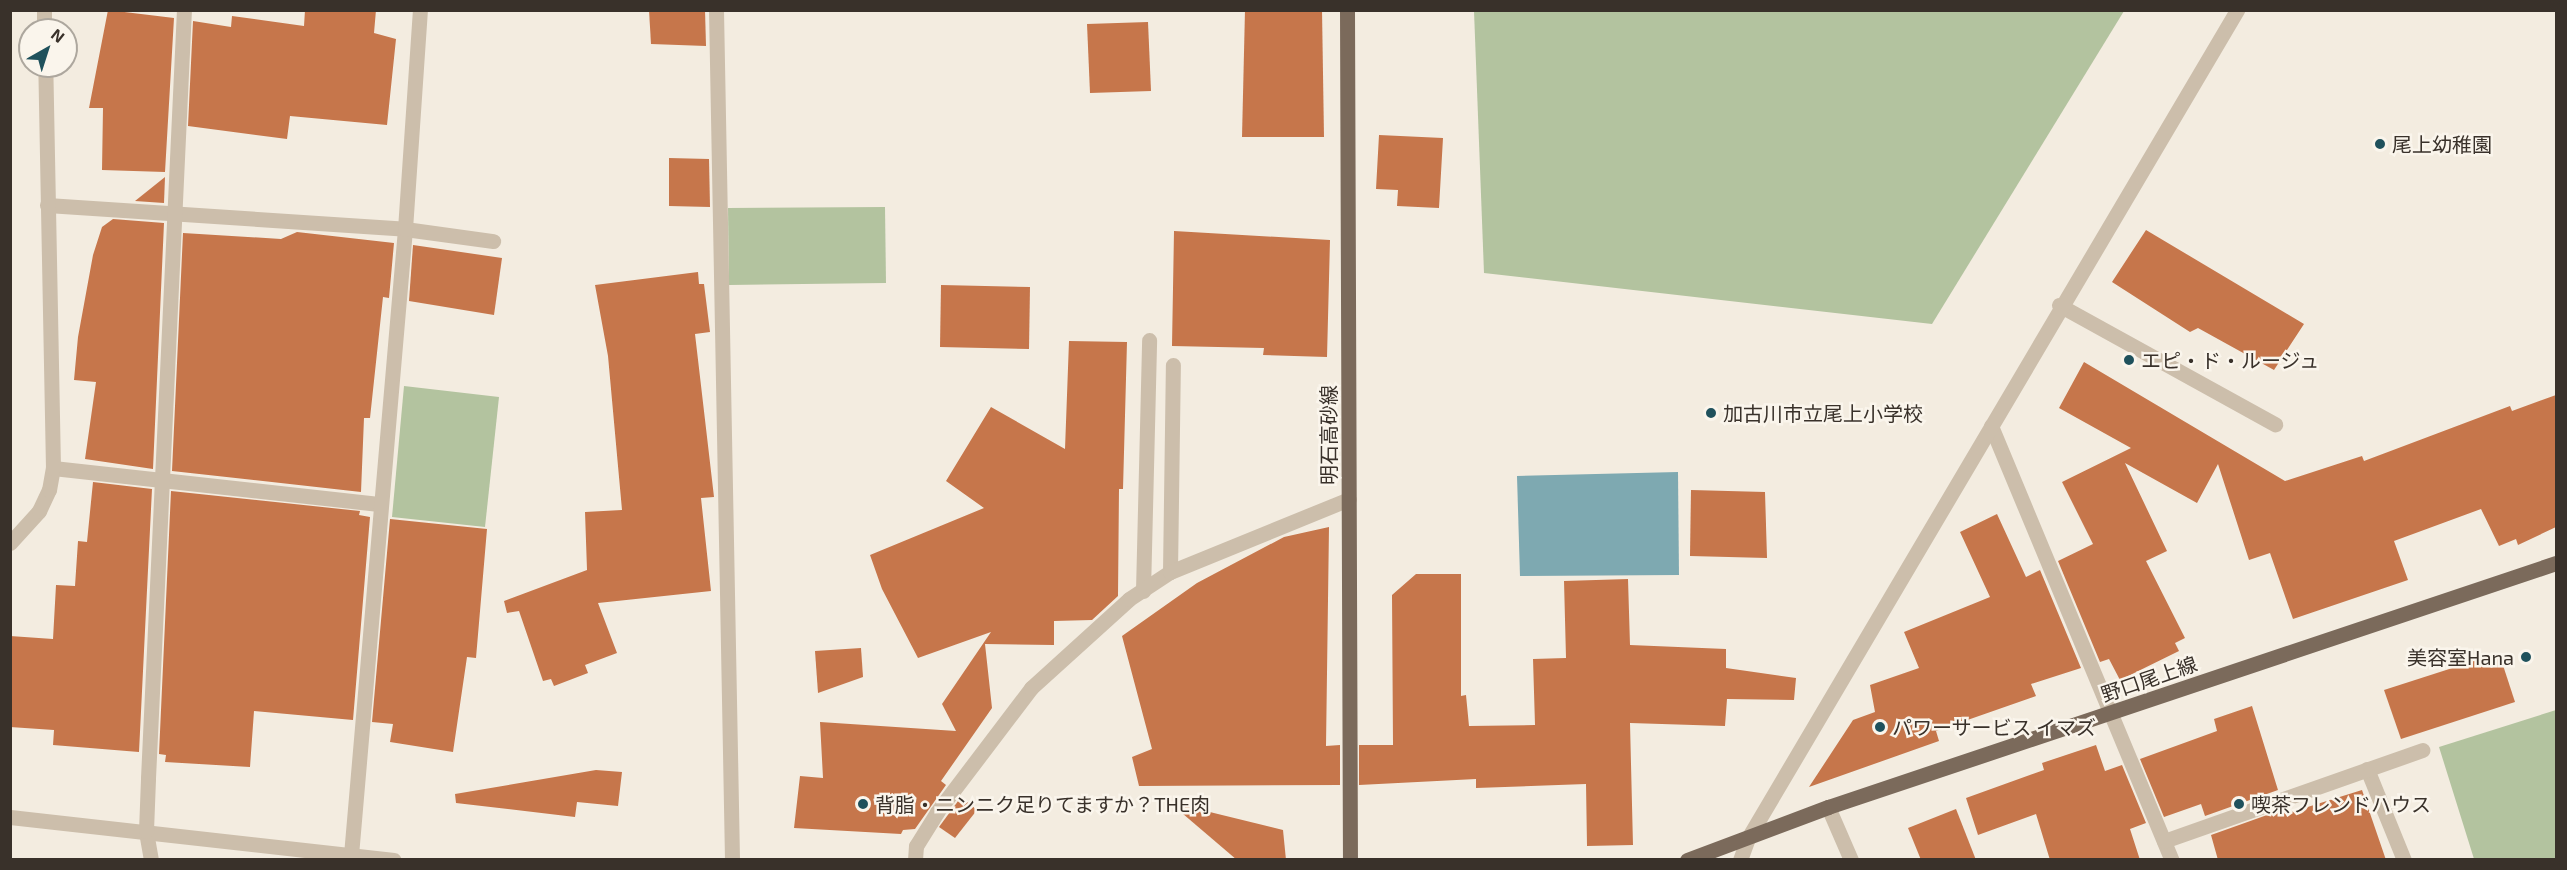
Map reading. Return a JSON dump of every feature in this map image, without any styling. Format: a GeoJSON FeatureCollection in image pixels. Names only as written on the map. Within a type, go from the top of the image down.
{"type":"FeatureCollection","features":[{"type":"Feature","properties":{"kind":"main road","name":"明石高砂線"},"geometry":{"type":"LineString","coordinates":[[1347,10],[1350,860]]}},
{"type":"Feature","properties":{"kind":"main road","name":"野口尾上線"},"geometry":{"type":"LineString","coordinates":[[1687,860],[1828,807],[2109,715],[2556,563]]}},
{"type":"Feature","properties":{"kind":"street"},"geometry":{"type":"LineString","coordinates":[[151,860],[146,831],[160,477],[178,213],[184,10]]}},
{"type":"Feature","properties":{"kind":"street"},"geometry":{"type":"LineString","coordinates":[[351,855],[405,229],[420,10]]}},
{"type":"Feature","properties":{"kind":"street"},"geometry":{"type":"LineString","coordinates":[[716,10],[732,860]]}},
{"type":"Feature","properties":{"kind":"street"},"geometry":{"type":"LineString","coordinates":[[1740,860],[1748,838],[2059,305],[2236,10]]}},
{"type":"Feature","properties":{"kind":"street"},"geometry":{"type":"LineString","coordinates":[[10,543],[39,511],[49,490],[53,468],[45,78]]}},
{"type":"Feature","properties":{"kind":"street"},"geometry":{"type":"LineString","coordinates":[[47,205],[405,229],[493,241]]}},
{"type":"Feature","properties":{"kind":"street"},"geometry":{"type":"LineString","coordinates":[[2059,305],[2275,424]]}},
{"type":"Feature","properties":{"kind":"street"},"geometry":{"type":"LineString","coordinates":[[1143,591],[1149,340]]}},
{"type":"Feature","properties":{"kind":"street"},"geometry":{"type":"LineString","coordinates":[[1170,572],[1173,365]]}},
{"type":"Feature","properties":{"kind":"street"},"geometry":{"type":"LineString","coordinates":[[1990,426],[2109,715],[2172,860]]}},
{"type":"Feature","properties":{"kind":"street"},"geometry":{"type":"LineString","coordinates":[[53,468],[160,477],[381,504]]}},
{"type":"Feature","properties":{"kind":"street"},"geometry":{"type":"LineString","coordinates":[[915,860],[916,846],[937,812],[1031,688],[1129,599],[1170,572],[1349,499]]}},
{"type":"Feature","properties":{"kind":"street"},"geometry":{"type":"LineString","coordinates":[[2164,841],[2422,750]]}},
{"type":"Feature","properties":{"kind":"street"},"geometry":{"type":"LineString","coordinates":[[2367,769],[2404,860]]}},
{"type":"Feature","properties":{"kind":"street"},"geometry":{"type":"LineString","coordinates":[[1828,807],[1851,860]]}},
{"type":"Feature","properties":{"kind":"street"},"geometry":{"type":"LineString","coordinates":[[10,817],[394,860]]}},
{"type":"Feature","properties":{"kind":"green space"},"geometry":{"type":"Polygon","coordinates":[[[1474,10],[2124,11],[1932,324],[1484,273],[1474,10]]]}},
{"type":"Feature","properties":{"kind":"green space"},"geometry":{"type":"Polygon","coordinates":[[[885,207],[886,283],[729,285],[728,208],[885,207]]]}},
{"type":"Feature","properties":{"kind":"green space"},"geometry":{"type":"Polygon","coordinates":[[[404,386],[499,397],[485,527],[392,517],[404,386]]]}},
{"type":"Feature","properties":{"kind":"green space"},"geometry":{"type":"Polygon","coordinates":[[[2556,710],[2556,859],[2474,859],[2439,747],[2556,710]]]}},
{"type":"Feature","properties":{"kind":"water"},"geometry":{"type":"Polygon","coordinates":[[[1678,472],[1679,575],[1520,576],[1517,476],[1678,472]]]}},
{"type":"Feature","properties":{"kind":"building"},"geometry":{"type":"Polygon","coordinates":[[[108,10],[174,18],[165,172],[102,170],[103,108],[89,108],[108,10]]]}},
{"type":"Feature","properties":{"kind":"building"},"geometry":{"type":"Polygon","coordinates":[[[305,10],[376,10],[374,33],[396,39],[387,125],[290,116],[287,139],[188,126],[193,21],[231,27],[232,16],[304,26],[305,10]]]}},
{"type":"Feature","properties":{"kind":"building"},"geometry":{"type":"Polygon","coordinates":[[[649,10],[705,10],[706,46],[651,44],[649,10]]]}},
{"type":"Feature","properties":{"kind":"building"},"geometry":{"type":"Polygon","coordinates":[[[1245,10],[1322,10],[1324,137],[1242,137],[1245,10]]]}},
{"type":"Feature","properties":{"kind":"building"},"geometry":{"type":"Polygon","coordinates":[[[1148,22],[1151,91],[1090,93],[1087,24],[1148,22]]]}},
{"type":"Feature","properties":{"kind":"building"},"geometry":{"type":"Polygon","coordinates":[[[1379,135],[1443,138],[1439,208],[1397,206],[1398,190],[1376,189],[1379,135]]]}},
{"type":"Feature","properties":{"kind":"building"},"geometry":{"type":"Polygon","coordinates":[[[669,158],[709,159],[710,207],[669,206],[669,158]]]}},
{"type":"Feature","properties":{"kind":"building"},"geometry":{"type":"Polygon","coordinates":[[[165,177],[164,203],[135,201],[165,177]]]}},
{"type":"Feature","properties":{"kind":"building"},"geometry":{"type":"Polygon","coordinates":[[[113,219],[164,223],[153,469],[85,459],[96,382],[74,380],[78,337],[93,255],[102,227],[113,219]]]}},
{"type":"Feature","properties":{"kind":"building"},"geometry":{"type":"Polygon","coordinates":[[[2146,230],[2304,324],[2274,370],[2198,328],[2190,332],[2112,282],[2146,230]]]}},
{"type":"Feature","properties":{"kind":"building"},"geometry":{"type":"Polygon","coordinates":[[[1174,231],[1330,240],[1327,357],[1263,355],[1264,348],[1172,346],[1174,231]]]}},
{"type":"Feature","properties":{"kind":"building"},"geometry":{"type":"Polygon","coordinates":[[[297,232],[394,243],[389,298],[383,297],[370,418],[364,418],[361,492],[172,471],[183,233],[281,239],[297,232]]]}},
{"type":"Feature","properties":{"kind":"building"},"geometry":{"type":"Polygon","coordinates":[[[413,245],[502,258],[494,315],[409,301],[413,245]]]}},
{"type":"Feature","properties":{"kind":"building"},"geometry":{"type":"Polygon","coordinates":[[[698,272],[699,284],[704,284],[710,332],[695,334],[714,497],[701,498],[711,591],[598,603],[617,653],[585,665],[588,673],[554,686],[551,679],[543,681],[519,611],[507,613],[504,601],[587,570],[585,512],[622,510],[608,356],[595,285],[698,272]]]}},
{"type":"Feature","properties":{"kind":"building"},"geometry":{"type":"Polygon","coordinates":[[[941,285],[1030,287],[1029,349],[940,347],[941,285]]]}},
{"type":"Feature","properties":{"kind":"building"},"geometry":{"type":"Polygon","coordinates":[[[1069,341],[1127,342],[1123,489],[1119,489],[1118,596],[1092,620],[1054,621],[1054,645],[985,644],[992,708],[941,781],[946,785],[915,829],[903,830],[901,834],[794,828],[800,776],[823,778],[820,722],[956,731],[942,704],[991,632],[918,658],[882,589],[870,555],[984,508],[946,481],[991,407],[1065,449],[1069,341]]]}},
{"type":"Feature","properties":{"kind":"building"},"geometry":{"type":"Polygon","coordinates":[[[2084,362],[2285,481],[2362,456],[2364,461],[2510,406],[2512,411],[2556,395],[2556,527],[2518,545],[2516,539],[2499,546],[2481,509],[2394,541],[2408,580],[2293,619],[2270,553],[2249,560],[2218,464],[2197,503],[2125,463],[2167,551],[2146,561],[2185,638],[2175,643],[2179,651],[2120,680],[2109,659],[2100,662],[2058,561],[2093,544],[2062,482],[2131,448],[2059,408],[2084,362]]]}},
{"type":"Feature","properties":{"kind":"building"},"geometry":{"type":"Polygon","coordinates":[[[93,482],[152,489],[139,752],[53,745],[54,730],[10,727],[10,636],[53,639],[56,585],[75,586],[78,541],[87,542],[93,482]]]}},
{"type":"Feature","properties":{"kind":"building"},"geometry":{"type":"Polygon","coordinates":[[[1691,490],[1765,492],[1767,558],[1690,556],[1691,490]]]}},
{"type":"Feature","properties":{"kind":"building"},"geometry":{"type":"Polygon","coordinates":[[[171,491],[360,511],[359,515],[370,517],[353,720],[254,711],[250,767],[165,762],[166,755],[159,754],[171,491]]]}},
{"type":"Feature","properties":{"kind":"building"},"geometry":{"type":"Polygon","coordinates":[[[1997,514],[2026,577],[2040,570],[2081,668],[2031,684],[2036,696],[1936,731],[1939,741],[1809,787],[1853,720],[1875,712],[1870,685],[1919,668],[1904,632],[1990,597],[1960,532],[1997,514]]]}},
{"type":"Feature","properties":{"kind":"building"},"geometry":{"type":"Polygon","coordinates":[[[390,519],[487,529],[476,658],[467,657],[453,752],[390,742],[393,724],[372,722],[390,519]]]}},
{"type":"Feature","properties":{"kind":"building"},"geometry":{"type":"Polygon","coordinates":[[[1329,527],[1326,746],[1340,745],[1340,785],[1139,786],[1132,757],[1152,749],[1122,636],[1197,583],[1284,537],[1329,527]]]}},
{"type":"Feature","properties":{"kind":"building"},"geometry":{"type":"Polygon","coordinates":[[[1416,574],[1461,574],[1461,696],[1466,695],[1469,726],[1535,725],[1533,659],[1566,658],[1564,581],[1628,579],[1630,645],[1726,649],[1726,668],[1796,678],[1794,700],[1727,699],[1725,726],[1630,723],[1633,845],[1587,846],[1586,784],[1476,788],[1476,779],[1359,785],[1359,745],[1393,745],[1392,595],[1416,574]]]}},
{"type":"Feature","properties":{"kind":"building"},"geometry":{"type":"Polygon","coordinates":[[[861,648],[863,677],[818,693],[815,651],[861,648]]]}},
{"type":"Feature","properties":{"kind":"building"},"geometry":{"type":"Polygon","coordinates":[[[2499,653],[2515,702],[2401,739],[2384,690],[2499,653]]]}},
{"type":"Feature","properties":{"kind":"building"},"geometry":{"type":"Polygon","coordinates":[[[2252,706],[2278,790],[2205,816],[2201,804],[2164,817],[2140,759],[2217,731],[2214,719],[2252,706]]]}},
{"type":"Feature","properties":{"kind":"building"},"geometry":{"type":"Polygon","coordinates":[[[2096,745],[2105,771],[2122,765],[2146,823],[2130,829],[2140,860],[2050,860],[2036,814],[1978,835],[1966,798],[2044,770],[2042,763],[2096,745]]]}},
{"type":"Feature","properties":{"kind":"building"},"geometry":{"type":"Polygon","coordinates":[[[596,770],[622,772],[618,806],[577,802],[575,817],[456,803],[455,794],[596,770]]]}},
{"type":"Feature","properties":{"kind":"building"},"geometry":{"type":"Polygon","coordinates":[[[2362,790],[2386,860],[2218,860],[2211,835],[2284,809],[2285,814],[2362,790]]]}},
{"type":"Feature","properties":{"kind":"building"},"geometry":{"type":"Polygon","coordinates":[[[961,797],[977,810],[955,838],[939,827],[961,797]]]}},
{"type":"Feature","properties":{"kind":"building"},"geometry":{"type":"Polygon","coordinates":[[[1169,802],[1283,830],[1286,860],[1237,860],[1169,802]]]}},
{"type":"Feature","properties":{"kind":"building"},"geometry":{"type":"Polygon","coordinates":[[[1956,809],[1976,860],[1921,860],[1908,828],[1956,809]]]}},
{"type":"Feature","properties":{"kind":"place","name":"尾上幼稚園"},"geometry":{"type":"Point","coordinates":[2380,144]}},
{"type":"Feature","properties":{"kind":"place","name":"エピ・ド・ルージュ"},"geometry":{"type":"Point","coordinates":[2129,360]}},
{"type":"Feature","properties":{"kind":"place","name":"加古川市立尾上小学校"},"geometry":{"type":"Point","coordinates":[1711,413]}},
{"type":"Feature","properties":{"kind":"place","name":"美容室Hana"},"geometry":{"type":"Point","coordinates":[2526,657]}},
{"type":"Feature","properties":{"kind":"place","name":"パワーサービス イマズ"},"geometry":{"type":"Point","coordinates":[1880,727]}},
{"type":"Feature","properties":{"kind":"place","name":"背脂・ニンニク足りてますか？THE肉"},"geometry":{"type":"Point","coordinates":[863,804]}},
{"type":"Feature","properties":{"kind":"place","name":"喫茶フレンドハウス"},"geometry":{"type":"Point","coordinates":[2239,804]}}]}
